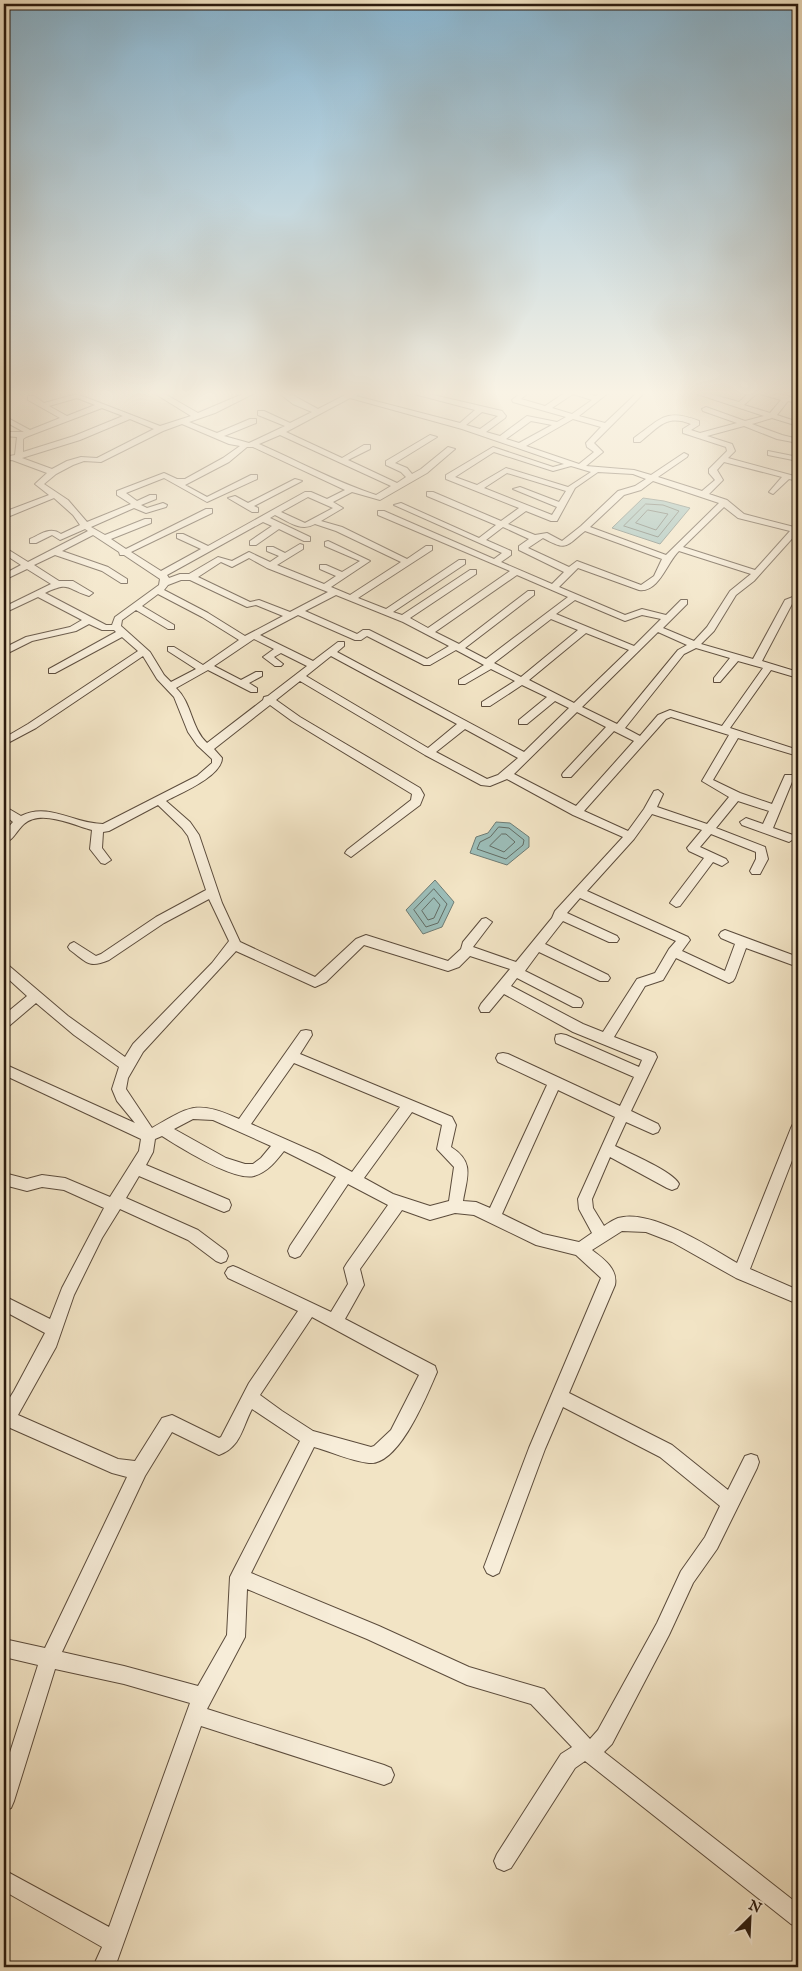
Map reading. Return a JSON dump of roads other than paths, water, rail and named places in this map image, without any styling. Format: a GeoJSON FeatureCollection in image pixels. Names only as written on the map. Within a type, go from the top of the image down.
{"type":"FeatureCollection","features":[{"type":"Feature","properties":{"kind":"street"},"geometry":{"type":"LineString","coordinates":[[42,482],[40,484],[76,513],[85,526],[163,579],[191,577],[250,606],[256,602],[293,613],[358,638],[366,632],[427,663],[457,647],[531,593]]}},
{"type":"Feature","properties":{"kind":"street"},"geometry":{"type":"LineString","coordinates":[[134,503],[145,492],[136,487],[148,482]]}},
{"type":"Feature","properties":{"kind":"street"},"geometry":{"type":"LineString","coordinates":[[180,482],[181,486],[207,500],[244,482]]}},
{"type":"Feature","properties":{"kind":"street"},"geometry":{"type":"LineString","coordinates":[[248,506],[296,482]]}},
{"type":"Feature","properties":{"kind":"street"},"geometry":{"type":"LineString","coordinates":[[333,482],[351,490],[378,498],[404,482]]}},
{"type":"Feature","properties":{"kind":"street"},"geometry":{"type":"LineString","coordinates":[[388,482],[397,486]]}},
{"type":"Feature","properties":{"kind":"street"},"geometry":{"type":"LineString","coordinates":[[461,482],[554,519],[570,490],[578,482]]}},
{"type":"Feature","properties":{"kind":"street"},"geometry":{"type":"LineString","coordinates":[[477,489],[488,482]]}},
{"type":"Feature","properties":{"kind":"street"},"geometry":{"type":"LineString","coordinates":[[544,482],[570,490]]}},
{"type":"Feature","properties":{"kind":"street"},"geometry":{"type":"LineString","coordinates":[[570,570],[522,548],[535,538],[544,535],[562,545],[584,528],[621,493],[638,488],[646,482]]}},
{"type":"Feature","properties":{"kind":"street"},"geometry":{"type":"LineString","coordinates":[[567,775],[615,728],[681,652],[695,645],[711,629],[733,593],[756,573],[797,530],[741,516],[724,502],[667,482]]}},
{"type":"Feature","properties":{"kind":"street"},"geometry":{"type":"LineString","coordinates":[[704,494],[717,482]]}},
{"type":"Feature","properties":{"kind":"street"},"geometry":{"type":"LineString","coordinates":[[773,492],[782,482]]}},
{"type":"Feature","properties":{"kind":"street"},"geometry":{"type":"LineString","coordinates":[[517,489],[562,506]]}},
{"type":"Feature","properties":{"kind":"street"},"geometry":{"type":"LineString","coordinates":[[327,502],[351,490]]}},
{"type":"Feature","properties":{"kind":"street"},"geometry":{"type":"LineString","coordinates":[[119,630],[118,619],[158,590],[163,579],[206,550],[264,517],[308,494],[339,508],[305,526]]}},
{"type":"Feature","properties":{"kind":"street"},"geometry":{"type":"LineString","coordinates":[[430,494],[535,538]]}},
{"type":"Feature","properties":{"kind":"street"},"geometry":{"type":"LineString","coordinates":[[7,514],[56,495]]}},
{"type":"Feature","properties":{"kind":"street"},"geometry":{"type":"LineString","coordinates":[[33,541],[53,532],[60,537],[134,503],[153,497]]}},
{"type":"Feature","properties":{"kind":"street"},"geometry":{"type":"LineString","coordinates":[[232,498],[278,526],[307,539]]}},
{"type":"Feature","properties":{"kind":"street"},"geometry":{"type":"LineString","coordinates":[[264,498],[283,507]]}},
{"type":"Feature","properties":{"kind":"street"},"geometry":{"type":"LineString","coordinates":[[553,588],[577,564],[642,588],[658,577],[667,558],[724,502]]}},
{"type":"Feature","properties":{"kind":"street"},"geometry":{"type":"LineString","coordinates":[[134,503],[146,511],[163,505]]}},
{"type":"Feature","properties":{"kind":"street"},"geometry":{"type":"LineString","coordinates":[[398,505],[508,553],[495,562]]}},
{"type":"Feature","properties":{"kind":"street"},"geometry":{"type":"LineString","coordinates":[[480,541],[524,507]]}},
{"type":"Feature","properties":{"kind":"street"},"geometry":{"type":"LineString","coordinates":[[123,552],[186,524],[209,511]]}},
{"type":"Feature","properties":{"kind":"street"},"geometry":{"type":"LineString","coordinates":[[275,512],[319,532]]}},
{"type":"Feature","properties":{"kind":"street"},"geometry":{"type":"LineString","coordinates":[[380,513],[625,618],[638,611],[651,612],[668,619]]}},
{"type":"Feature","properties":{"kind":"street"},"geometry":{"type":"LineString","coordinates":[[103,539],[148,521]]}},
{"type":"Feature","properties":{"kind":"street"},"geometry":{"type":"LineString","coordinates":[[314,522],[339,529],[407,562]]}},
{"type":"Feature","properties":{"kind":"street"},"geometry":{"type":"LineString","coordinates":[[253,542],[278,526]]}},
{"type":"Feature","properties":{"kind":"street"},"geometry":{"type":"LineString","coordinates":[[584,528],[667,558]]}},
{"type":"Feature","properties":{"kind":"street"},"geometry":{"type":"LineString","coordinates":[[4,577],[26,564],[93,532]]}},
{"type":"Feature","properties":{"kind":"street"},"geometry":{"type":"LineString","coordinates":[[180,536],[232,564],[249,555],[270,566],[403,619],[641,740]]}},
{"type":"Feature","properties":{"kind":"street"},"geometry":{"type":"LineString","coordinates":[[324,588],[366,561],[328,544]]}},
{"type":"Feature","properties":{"kind":"street"},"geometry":{"type":"LineString","coordinates":[[270,566],[300,547]]}},
{"type":"Feature","properties":{"kind":"street"},"geometry":{"type":"LineString","coordinates":[[6,548],[26,564],[57,584]]}},
{"type":"Feature","properties":{"kind":"street"},"geometry":{"type":"LineString","coordinates":[[351,598],[429,548]]}},
{"type":"Feature","properties":{"kind":"street"},"geometry":{"type":"LineString","coordinates":[[678,548],[756,573]]}},
{"type":"Feature","properties":{"kind":"street"},"geometry":{"type":"LineString","coordinates":[[270,549],[285,556]]}},
{"type":"Feature","properties":{"kind":"street"},"geometry":{"type":"LineString","coordinates":[[53,552],[105,569],[124,581]]}},
{"type":"Feature","properties":{"kind":"street"},"geometry":{"type":"LineString","coordinates":[[191,577],[221,559]]}},
{"type":"Feature","properties":{"kind":"street"},"geometry":{"type":"LineString","coordinates":[[387,612],[462,562]]}},
{"type":"Feature","properties":{"kind":"street"},"geometry":{"type":"LineString","coordinates":[[323,567],[342,576]]}},
{"type":"Feature","properties":{"kind":"street"},"geometry":{"type":"LineString","coordinates":[[429,632],[516,571]]}},
{"type":"Feature","properties":{"kind":"street"},"geometry":{"type":"LineString","coordinates":[[403,619],[473,572]]}},
{"type":"Feature","properties":{"kind":"street"},"geometry":{"type":"LineString","coordinates":[[4,610],[57,584],[70,583],[89,593]]}},
{"type":"Feature","properties":{"kind":"street"},"geometry":{"type":"LineString","coordinates":[[158,590],[249,638],[280,648],[313,665]]}},
{"type":"Feature","properties":{"kind":"street"},"geometry":{"type":"LineString","coordinates":[[170,687],[205,668],[249,638],[335,592]]}},
{"type":"Feature","properties":{"kind":"street"},"geometry":{"type":"LineString","coordinates":[[4,839],[20,821],[32,815],[45,814],[98,828],[111,826],[201,778],[215,767],[218,761],[192,730],[179,696],[160,677],[144,651],[119,630],[105,628],[38,593]]}},
{"type":"Feature","properties":{"kind":"street"},"geometry":{"type":"LineString","coordinates":[[462,682],[489,664],[573,597]]}},
{"type":"Feature","properties":{"kind":"street"},"geometry":{"type":"LineString","coordinates":[[756,663],[788,602],[798,598]]}},
{"type":"Feature","properties":{"kind":"street"},"geometry":{"type":"LineString","coordinates":[[299,676],[429,753],[485,782],[491,782],[514,769],[574,707],[658,629],[684,602]]}},
{"type":"Feature","properties":{"kind":"street"},"geometry":{"type":"LineString","coordinates":[[135,606],[171,627]]}},
{"type":"Feature","properties":{"kind":"street"},"geometry":{"type":"LineString","coordinates":[[550,615],[636,650]]}},
{"type":"Feature","properties":{"kind":"street"},"geometry":{"type":"LineString","coordinates":[[4,652],[29,639],[73,629],[89,620]]}},
{"type":"Feature","properties":{"kind":"street"},"geometry":{"type":"LineString","coordinates":[[486,704],[522,681],[585,629]]}},
{"type":"Feature","properties":{"kind":"street"},"geometry":{"type":"LineString","coordinates":[[658,629],[695,645],[798,675]]}},
{"type":"Feature","properties":{"kind":"street"},"geometry":{"type":"LineString","coordinates":[[52,671],[119,630]]}},
{"type":"Feature","properties":{"kind":"street"},"geometry":{"type":"LineString","coordinates":[[208,748],[268,699],[341,644]]}},
{"type":"Feature","properties":{"kind":"street"},"geometry":{"type":"LineString","coordinates":[[278,664],[268,657],[280,648]]}},
{"type":"Feature","properties":{"kind":"street"},"geometry":{"type":"LineString","coordinates":[[171,649],[205,668],[254,690]]}},
{"type":"Feature","properties":{"kind":"street"},"geometry":{"type":"LineString","coordinates":[[4,742],[32,726],[144,651]]}},
{"type":"Feature","properties":{"kind":"street"},"geometry":{"type":"LineString","coordinates":[[331,652],[525,757]]}},
{"type":"Feature","properties":{"kind":"street"},"geometry":{"type":"LineString","coordinates":[[717,680],[736,657]]}},
{"type":"Feature","properties":{"kind":"street"},"geometry":{"type":"LineString","coordinates":[[723,731],[769,667]]}},
{"type":"Feature","properties":{"kind":"street"},"geometry":{"type":"LineString","coordinates":[[242,683],[259,674]]}},
{"type":"Feature","properties":{"kind":"street"},"geometry":{"type":"LineString","coordinates":[[523,722],[554,697]]}},
{"type":"Feature","properties":{"kind":"street"},"geometry":{"type":"LineString","coordinates":[[268,699],[416,791],[419,795],[416,802],[351,853]]}},
{"type":"Feature","properties":{"kind":"street"},"geometry":{"type":"LineString","coordinates":[[577,812],[662,717],[670,713],[798,753]]}},
{"type":"Feature","properties":{"kind":"street"},"geometry":{"type":"LineString","coordinates":[[429,753],[464,724]]}},
{"type":"Feature","properties":{"kind":"street"},"geometry":{"type":"LineString","coordinates":[[735,734],[707,781],[736,796],[775,809]]}},
{"type":"Feature","properties":{"kind":"street"},"geometry":{"type":"LineString","coordinates":[[506,774],[577,812],[630,836]]}},
{"type":"Feature","properties":{"kind":"street"},"geometry":{"type":"LineString","coordinates":[[766,830],[789,777]]}},
{"type":"Feature","properties":{"kind":"street"},"geometry":{"type":"LineString","coordinates":[[485,1008],[537,946],[559,914],[630,836],[649,811],[658,794]]}},
{"type":"Feature","properties":{"kind":"street"},"geometry":{"type":"LineString","coordinates":[[676,903],[716,859],[693,848],[736,796]]}},
{"type":"Feature","properties":{"kind":"street"},"geometry":{"type":"LineString","coordinates":[[139,1470],[118,1466],[5,1419],[20,1397],[54,1330],[67,1293],[96,1233],[146,1152],[149,1136],[143,1123],[122,1097],[119,1089],[121,1078],[127,1065],[138,1048],[216,966],[235,941],[216,903],[192,835],[186,825],[158,800]]}},
{"type":"Feature","properties":{"kind":"street"},"geometry":{"type":"LineString","coordinates":[[4,810],[20,821]]}},
{"type":"Feature","properties":{"kind":"street"},"geometry":{"type":"LineString","coordinates":[[649,811],[655,810],[761,850],[762,859],[756,871]]}},
{"type":"Feature","properties":{"kind":"street"},"geometry":{"type":"LineString","coordinates":[[746,822],[789,838]]}},
{"type":"Feature","properties":{"kind":"street"},"geometry":{"type":"LineString","coordinates":[[98,828],[96,849],[104,860]]}},
{"type":"Feature","properties":{"kind":"street"},"geometry":{"type":"LineString","coordinates":[[74,947],[95,961],[105,957],[160,920],[213,891]]}},
{"type":"Feature","properties":{"kind":"street"},"geometry":{"type":"LineString","coordinates":[[580,893],[684,940],[673,952],[659,977],[641,982],[606,1038]]}},
{"type":"Feature","properties":{"kind":"street"},"geometry":{"type":"LineString","coordinates":[[559,914],[613,939]]}},
{"type":"Feature","properties":{"kind":"street"},"geometry":{"type":"LineString","coordinates":[[233,944],[318,982],[363,940],[369,940],[448,966],[454,965],[467,951],[467,945],[486,922]]}},
{"type":"Feature","properties":{"kind":"street"},"geometry":{"type":"LineString","coordinates":[[725,935],[798,962]]}},
{"type":"Feature","properties":{"kind":"street"},"geometry":{"type":"LineString","coordinates":[[673,952],[729,978],[742,942]]}},
{"type":"Feature","properties":{"kind":"street"},"geometry":{"type":"LineString","coordinates":[[537,946],[604,978]]}},
{"type":"Feature","properties":{"kind":"street"},"geometry":{"type":"LineString","coordinates":[[467,951],[498,959],[577,1003]]}},
{"type":"Feature","properties":{"kind":"street"},"geometry":{"type":"LineString","coordinates":[[4,968],[35,996],[100,1048],[127,1065]]}},
{"type":"Feature","properties":{"kind":"street"},"geometry":{"type":"LineString","coordinates":[[503,988],[571,1024],[650,1057],[585,1199],[586,1208],[602,1236]]}},
{"type":"Feature","properties":{"kind":"street"},"geometry":{"type":"LineString","coordinates":[[4,1022],[35,996]]}},
{"type":"Feature","properties":{"kind":"street"},"geometry":{"type":"LineString","coordinates":[[242,1125],[306,1035]]}},
{"type":"Feature","properties":{"kind":"street"},"geometry":{"type":"LineString","coordinates":[[561,1039],[643,1075]]}},
{"type":"Feature","properties":{"kind":"street"},"geometry":{"type":"LineString","coordinates":[[291,1056],[447,1122],[449,1124],[444,1149],[457,1158],[462,1167],[455,1206]]}},
{"type":"Feature","properties":{"kind":"street"},"geometry":{"type":"LineString","coordinates":[[502,1058],[653,1128]]}},
{"type":"Feature","properties":{"kind":"street"},"geometry":{"type":"LineString","coordinates":[[4,1069],[149,1136]]}},
{"type":"Feature","properties":{"kind":"street"},"geometry":{"type":"LineString","coordinates":[[493,1217],[555,1082]]}},
{"type":"Feature","properties":{"kind":"street"},"geometry":{"type":"LineString","coordinates":[[295,1251],[350,1178],[409,1106]]}},
{"type":"Feature","properties":{"kind":"street"},"geometry":{"type":"LineString","coordinates":[[149,1136],[191,1113],[214,1114],[314,1158],[389,1199],[430,1213],[455,1206],[476,1209],[542,1240],[580,1249],[609,1276],[607,1285],[537,1448],[493,1567]]}},
{"type":"Feature","properties":{"kind":"street"},"geometry":{"type":"LineString","coordinates":[[741,1273],[798,1128]]}},
{"type":"Feature","properties":{"kind":"street"},"geometry":{"type":"LineString","coordinates":[[162,1129],[195,1148],[237,1168],[251,1171],[267,1163],[280,1144]]}},
{"type":"Feature","properties":{"kind":"street"},"geometry":{"type":"LineString","coordinates":[[607,1150],[649,1170],[672,1184]]}},
{"type":"Feature","properties":{"kind":"street"},"geometry":{"type":"LineString","coordinates":[[137,1168],[224,1204]]}},
{"type":"Feature","properties":{"kind":"street"},"geometry":{"type":"LineString","coordinates":[[4,1179],[27,1185],[42,1181],[65,1184],[193,1235],[221,1256]]}},
{"type":"Feature","properties":{"kind":"street"},"geometry":{"type":"LineString","coordinates":[[334,1322],[356,1285],[352,1268],[400,1202]]}},
{"type":"Feature","properties":{"kind":"street"},"geometry":{"type":"LineString","coordinates":[[580,1249],[620,1224],[646,1226],[677,1237],[741,1273],[798,1297]]}},
{"type":"Feature","properties":{"kind":"street"},"geometry":{"type":"LineString","coordinates":[[233,1273],[308,1308],[429,1372],[397,1436],[381,1452],[371,1455],[310,1438],[276,1417],[250,1397]]}},
{"type":"Feature","properties":{"kind":"street"},"geometry":{"type":"LineString","coordinates":[[4,1303],[54,1330]]}},
{"type":"Feature","properties":{"kind":"street"},"geometry":{"type":"LineString","coordinates":[[4,1801],[49,1659],[139,1470],[168,1424],[172,1423],[219,1446],[225,1446],[230,1441],[238,1417],[250,1397],[308,1308]]}},
{"type":"Feature","properties":{"kind":"street"},"geometry":{"type":"LineString","coordinates":[[559,1398],[666,1451],[730,1503]]}},
{"type":"Feature","properties":{"kind":"street"},"geometry":{"type":"LineString","coordinates":[[104,1967],[199,1706],[236,1637],[240,1576],[310,1438]]}},
{"type":"Feature","properties":{"kind":"street"},"geometry":{"type":"LineString","coordinates":[[504,1861],[568,1761],[576,1755],[589,1752],[598,1747],[616,1719],[663,1629],[687,1577],[711,1543],[751,1462]]}},
{"type":"Feature","properties":{"kind":"street"},"geometry":{"type":"LineString","coordinates":[[240,1576],[373,1632],[467,1676],[537,1696],[589,1752],[798,1917]]}},
{"type":"Feature","properties":{"kind":"street"},"geometry":{"type":"LineString","coordinates":[[4,1648],[124,1675],[199,1706],[384,1775]]}},
{"type":"Feature","properties":{"kind":"street"},"geometry":{"type":"LineString","coordinates":[[4,1880],[114,1942]]}},
{"type":"Feature","properties":{"kind":"water"},"geometry":{"type":"Polygon","coordinates":[[[643,498],[690,508],[660,544],[612,528],[643,498]]]}},
{"type":"Feature","properties":{"kind":"water"},"geometry":{"type":"Polygon","coordinates":[[[496,822],[510,823],[529,837],[529,847],[507,865],[470,853],[476,837],[488,833],[496,822]]]}},
{"type":"Feature","properties":{"kind":"water"},"geometry":{"type":"Polygon","coordinates":[[[435,880],[454,902],[442,927],[423,934],[406,910],[435,880]]]}}]}
